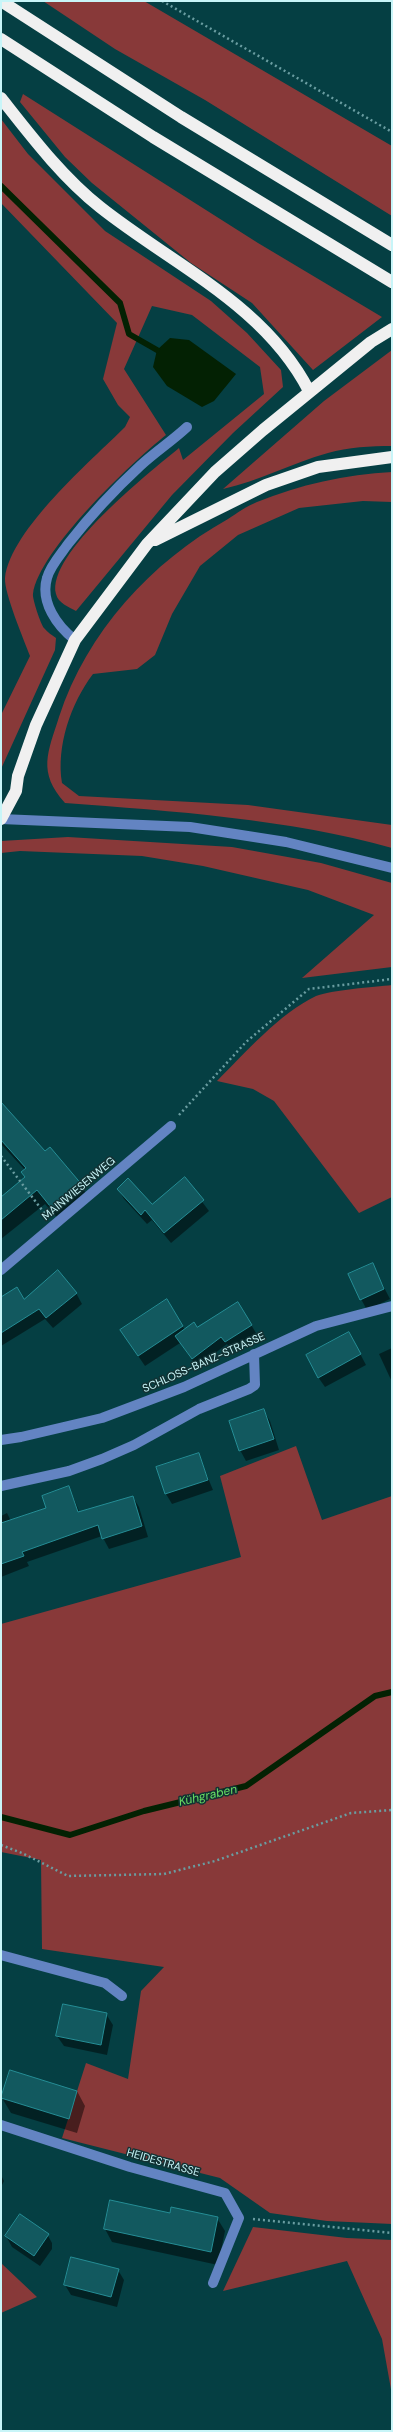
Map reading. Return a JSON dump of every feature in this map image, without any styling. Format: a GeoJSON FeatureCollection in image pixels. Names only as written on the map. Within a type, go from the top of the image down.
{"type":"FeatureCollection","features":[{"type":"Feature","properties":{"kind":"highway"},"geometry":{"type":"LineString","coordinates":[[1,1],[181,117],[392,245]]}},
{"type":"Feature","properties":{"kind":"highway"},"geometry":{"type":"LineString","coordinates":[[1,39],[152,137],[392,282]]}},
{"type":"Feature","properties":{"kind":"highway"},"geometry":{"type":"LineString","coordinates":[[1,98],[36,142],[90,198],[129,229],[236,304],[262,326],[288,354],[309,391]]}},
{"type":"Feature","properties":{"kind":"highway"},"geometry":{"type":"LineString","coordinates":[[1,819],[16,791],[36,725],[75,640],[146,544],[215,472],[309,391],[371,342],[392,329]]}},
{"type":"Feature","properties":{"kind":"highway"},"geometry":{"type":"LineString","coordinates":[[146,544],[266,485],[318,467],[392,457]]}},
{"type":"Feature","properties":{"kind":"street"},"geometry":{"type":"LineString","coordinates":[[75,640],[64,631],[52,616],[47,597],[47,578],[60,555],[88,519],[140,466],[187,427]]}},
{"type":"Feature","properties":{"kind":"street"},"geometry":{"type":"LineString","coordinates":[[1,819],[190,827],[286,842],[392,868]]}},
{"type":"Feature","properties":{"kind":"street","name":"MAINWIESENWEG"},"geometry":{"type":"LineString","coordinates":[[1,1270],[171,1126]]}},
{"type":"Feature","properties":{"kind":"street","name":"SCHLOSS-BANZ-STRASSE"},"geometry":{"type":"LineString","coordinates":[[1,1440],[21,1437],[102,1418],[184,1387],[316,1326],[392,1306]]}},
{"type":"Feature","properties":{"kind":"street"},"geometry":{"type":"LineString","coordinates":[[1,1486],[69,1471],[102,1459],[134,1445],[199,1408],[249,1389],[255,1385],[254,1354]]}},
{"type":"Feature","properties":{"kind":"street"},"geometry":{"type":"LineString","coordinates":[[1,1954],[105,1983],[122,1996]]}},
{"type":"Feature","properties":{"kind":"street","name":"HEIDESTRASSE"},"geometry":{"type":"LineString","coordinates":[[1,2125],[130,2167],[225,2193],[239,2218]]}},
{"type":"Feature","properties":{"kind":"street"},"geometry":{"type":"LineString","coordinates":[[213,2283],[239,2218]]}},
{"type":"Feature","properties":{"kind":"path"},"geometry":{"type":"LineString","coordinates":[[162,1],[392,132]]}},
{"type":"Feature","properties":{"kind":"path"},"geometry":{"type":"LineString","coordinates":[[171,1126],[188,1104],[246,1042],[309,989],[392,979]]}},
{"type":"Feature","properties":{"kind":"path"},"geometry":{"type":"LineString","coordinates":[[1,1156],[54,1226]]}},
{"type":"Feature","properties":{"kind":"path"},"geometry":{"type":"LineString","coordinates":[[1,1845],[22,1853],[68,1876],[164,1874],[215,1861],[351,1814],[392,1810]]}},
{"type":"Feature","properties":{"kind":"path"},"geometry":{"type":"LineString","coordinates":[[239,2218],[392,2233]]}},
{"type":"Feature","properties":{"kind":"shaded area"},"geometry":{"type":"Polygon","coordinates":[[[43,1],[144,1],[392,146],[392,216],[205,100],[115,49],[43,1]]]}},
{"type":"Feature","properties":{"kind":"shaded area"},"geometry":{"type":"Polygon","coordinates":[[[23,94],[258,243],[382,317],[313,370],[252,303],[191,263],[92,183],[65,157],[20,102],[23,94]]]}},
{"type":"Feature","properties":{"kind":"shaded area"},"geometry":{"type":"Polygon","coordinates":[[[1,119],[28,154],[105,231],[211,301],[247,333],[281,370],[283,387],[233,433],[172,495],[76,611],[67,606],[57,597],[57,577],[67,558],[83,537],[103,515],[146,475],[179,448],[183,460],[264,394],[260,367],[192,315],[152,306],[124,369],[166,435],[131,465],[89,508],[68,532],[51,555],[39,576],[33,594],[34,601],[43,626],[56,638],[55,650],[1,769],[1,715],[30,656],[15,617],[6,585],[5,578],[10,559],[22,539],[54,497],[125,427],[130,417],[118,405],[103,379],[117,323],[1,203],[1,119]]]}},
{"type":"Feature","properties":{"kind":"shaded area"},"geometry":{"type":"Polygon","coordinates":[[[170,338],[189,340],[236,374],[214,401],[202,407],[167,386],[153,367],[157,350],[170,338]]]}},
{"type":"Feature","properties":{"kind":"shaded area"},"geometry":{"type":"Polygon","coordinates":[[[392,350],[392,446],[343,449],[315,457],[236,486],[223,489],[324,401],[392,350]]]}},
{"type":"Feature","properties":{"kind":"shaded area"},"geometry":{"type":"Polygon","coordinates":[[[392,472],[392,502],[363,501],[299,508],[238,535],[200,566],[172,614],[155,655],[137,669],[93,674],[85,685],[72,711],[63,740],[61,769],[62,783],[79,796],[248,805],[392,825],[392,848],[353,838],[271,823],[147,809],[65,803],[56,792],[51,781],[47,762],[51,741],[59,717],[71,686],[86,656],[104,628],[125,602],[148,578],[173,556],[200,536],[257,502],[289,490],[323,481],[357,475],[392,472]]]}},
{"type":"Feature","properties":{"kind":"shaded area"},"geometry":{"type":"Polygon","coordinates":[[[68,837],[232,847],[321,863],[392,883],[392,967],[302,978],[374,915],[308,890],[203,866],[142,856],[20,851],[1,853],[1,841],[68,837]]]}},
{"type":"Feature","properties":{"kind":"shaded area"},"geometry":{"type":"Polygon","coordinates":[[[392,985],[392,1197],[359,1213],[274,1101],[253,1089],[217,1081],[276,1023],[303,1003],[316,996],[342,990],[392,985]]]}},
{"type":"Feature","properties":{"kind":"shaded area"},"geometry":{"type":"Polygon","coordinates":[[[296,1446],[322,1520],[392,1496],[392,2224],[327,2221],[270,2213],[220,2178],[62,2138],[86,2063],[128,2079],[141,1991],[164,1967],[42,1949],[41,1860],[1,1852],[1,1624],[241,1557],[220,1476],[296,1446]]]}},
{"type":"Feature","properties":{"kind":"shaded area"},"geometry":{"type":"Polygon","coordinates":[[[253,2227],[347,2238],[392,2240],[392,2395],[382,2339],[347,2261],[223,2291],[253,2227]]]}},
{"type":"Feature","properties":{"kind":"shaded area"},"geometry":{"type":"Polygon","coordinates":[[[1,2263],[37,2297],[1,2313],[1,2263]]]}},
{"type":"Feature","properties":{"kind":"building"},"geometry":{"type":"Polygon","coordinates":[[[1,1102],[45,1151],[50,1147],[83,1186],[54,1211],[37,1190],[1,1220],[1,1197],[25,1177],[21,1172],[26,1168],[1,1140],[1,1102]]]}},
{"type":"Feature","properties":{"kind":"building"},"geometry":{"type":"Polygon","coordinates":[[[185,1177],[204,1200],[164,1233],[145,1210],[141,1215],[117,1189],[128,1178],[152,1204],[185,1177]]]}},
{"type":"Feature","properties":{"kind":"building"},"geometry":{"type":"Polygon","coordinates":[[[373,1263],[384,1289],[360,1300],[348,1274],[373,1263]]]}},
{"type":"Feature","properties":{"kind":"building"},"geometry":{"type":"Polygon","coordinates":[[[58,1270],[77,1293],[46,1318],[39,1309],[1,1333],[1,1297],[17,1287],[24,1299],[58,1270]]]}},
{"type":"Feature","properties":{"kind":"building"},"geometry":{"type":"Polygon","coordinates":[[[167,1299],[183,1326],[138,1356],[120,1330],[167,1299]]]}},
{"type":"Feature","properties":{"kind":"building"},"geometry":{"type":"Polygon","coordinates":[[[238,1302],[252,1325],[225,1342],[221,1337],[192,1359],[175,1336],[194,1322],[197,1327],[238,1302]]]}},
{"type":"Feature","properties":{"kind":"building"},"geometry":{"type":"Polygon","coordinates":[[[349,1332],[361,1354],[318,1378],[306,1355],[349,1332]]]}},
{"type":"Feature","properties":{"kind":"building"},"geometry":{"type":"Polygon","coordinates":[[[264,1409],[274,1439],[239,1451],[229,1421],[264,1409]]]}},
{"type":"Feature","properties":{"kind":"building"},"geometry":{"type":"Polygon","coordinates":[[[199,1453],[208,1480],[165,1494],[156,1467],[199,1453]]]}},
{"type":"Feature","properties":{"kind":"building"},"geometry":{"type":"Polygon","coordinates":[[[69,1486],[78,1512],[133,1496],[142,1526],[102,1539],[98,1525],[22,1552],[24,1556],[1,1564],[1,1523],[46,1508],[42,1496],[69,1486]]]}},
{"type":"Feature","properties":{"kind":"building"},"geometry":{"type":"Polygon","coordinates":[[[63,2004],[107,2013],[101,2045],[56,2036],[63,2004]]]}},
{"type":"Feature","properties":{"kind":"building"},"geometry":{"type":"Polygon","coordinates":[[[10,2070],[77,2091],[69,2119],[1,2098],[10,2070]]]}},
{"type":"Feature","properties":{"kind":"building"},"geometry":{"type":"Polygon","coordinates":[[[110,2200],[170,2213],[171,2207],[218,2217],[211,2252],[104,2229],[110,2200]]]}},
{"type":"Feature","properties":{"kind":"building"},"geometry":{"type":"Polygon","coordinates":[[[20,2214],[49,2234],[34,2256],[5,2236],[20,2214]]]}},
{"type":"Feature","properties":{"kind":"building"},"geometry":{"type":"Polygon","coordinates":[[[71,2257],[119,2269],[111,2297],[64,2285],[71,2257]]]}},
{"type":"Feature","properties":{"kind":"waterway"},"geometry":{"type":"LineString","coordinates":[[1,186],[120,303],[129,334],[157,350]]}},
{"type":"Feature","properties":{"kind":"waterway","name":"Kühgraben"},"geometry":{"type":"LineString","coordinates":[[1,1817],[70,1835],[144,1811],[246,1786],[375,1696],[392,1692]]}}]}
